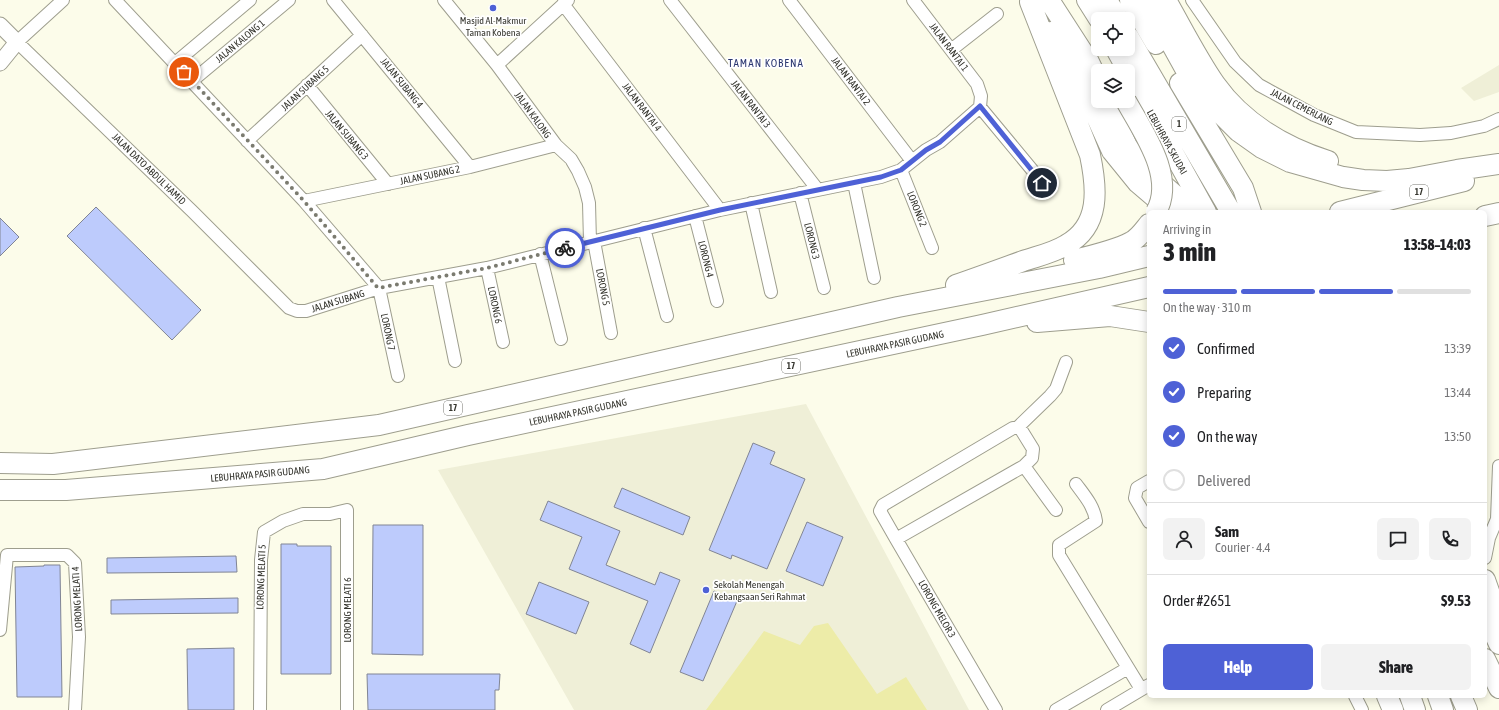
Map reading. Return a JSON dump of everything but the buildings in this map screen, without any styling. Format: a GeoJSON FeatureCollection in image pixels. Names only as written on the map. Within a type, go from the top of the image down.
{"type":"FeatureCollection","features":[{"type":"Feature","properties":{"kind":"highway"},"geometry":{"type":"LineString","coordinates":[[1049,0],[1091,66]]}},
{"type":"Feature","properties":{"kind":"highway"},"geometry":{"type":"LineString","coordinates":[[1061,0],[1102,64]]}},
{"type":"Feature","properties":{"kind":"highway"},"geometry":{"type":"LineString","coordinates":[[1087,0],[1095,12]]}},
{"type":"Feature","properties":{"kind":"highway"},"geometry":{"type":"LineString","coordinates":[[1107,0],[1114,12]]}},
{"type":"Feature","properties":{"kind":"highway"},"geometry":{"type":"LineString","coordinates":[[1130,0],[1154,28],[1193,83],[1213,106],[1238,131],[1262,148],[1290,162],[1343,177],[1387,181],[1409,179],[1499,164]]}},
{"type":"Feature","properties":{"kind":"highway"},"geometry":{"type":"LineString","coordinates":[[1146,0],[1154,28],[1202,119],[1243,188],[1250,210]]}},
{"type":"Feature","properties":{"kind":"highway"},"geometry":{"type":"LineString","coordinates":[[1166,0],[1216,85],[1235,108],[1270,135],[1296,149],[1321,159],[1351,167],[1386,171],[1457,170]]}},
{"type":"Feature","properties":{"kind":"highway"},"geometry":{"type":"LineString","coordinates":[[1029,1],[1062,46],[1112,151],[1138,183],[1170,210]]}},
{"type":"Feature","properties":{"kind":"highway"},"geometry":{"type":"LineString","coordinates":[[898,307],[1046,254],[1067,245],[1085,230],[1094,207],[1095,181],[1090,155],[1029,1]]}},
{"type":"Feature","properties":{"kind":"highway","name":"LEBUHRAYA SKUDAI"},"geometry":{"type":"LineString","coordinates":[[1135,48],[1230,210]]}},
{"type":"Feature","properties":{"kind":"highway","name":"LEBUHRAYA SKUDAI"},"geometry":{"type":"LineString","coordinates":[[1135,84],[1205,210]]}},
{"type":"Feature","properties":{"kind":"highway"},"geometry":{"type":"LineString","coordinates":[[1109,108],[1127,146],[1144,168],[1192,210]]}},
{"type":"Feature","properties":{"kind":"highway"},"geometry":{"type":"LineString","coordinates":[[1130,108],[1149,143],[1161,173],[1163,192],[1157,210]]}},
{"type":"Feature","properties":{"kind":"highway","name":"17"},"geometry":{"type":"LineString","coordinates":[[1348,210],[1499,173]]}},
{"type":"Feature","properties":{"kind":"highway"},"geometry":{"type":"LineString","coordinates":[[1487,216],[1499,213]]}},
{"type":"Feature","properties":{"kind":"highway"},"geometry":{"type":"LineString","coordinates":[[1098,261],[1132,242],[1147,227]]}},
{"type":"Feature","properties":{"kind":"highway","name":"17"},"geometry":{"type":"LineString","coordinates":[[0,463],[53,464],[379,425],[1098,261],[1147,256]]}},
{"type":"Feature","properties":{"kind":"highway","name":"LEBUHRAYA PASIR GUDANG"},"geometry":{"type":"LineString","coordinates":[[0,490],[66,490],[323,469],[484,432],[982,325],[1142,288]]}},
{"type":"Feature","properties":{"kind":"highway"},"geometry":{"type":"LineString","coordinates":[[982,325],[1110,316],[1147,322]]}},
{"type":"Feature","properties":{"kind":"highway"},"geometry":{"type":"LineString","coordinates":[[1487,586],[1499,619]]}},
{"type":"Feature","properties":{"kind":"highway"},"geometry":{"type":"LineString","coordinates":[[1487,618],[1499,644]]}},
{"type":"Feature","properties":{"kind":"highway"},"geometry":{"type":"LineString","coordinates":[[1487,663],[1499,688]]}},
{"type":"Feature","properties":{"kind":"highway"},"geometry":{"type":"LineString","coordinates":[[1487,680],[1499,704]]}},
{"type":"Feature","properties":{"kind":"highway"},"geometry":{"type":"LineString","coordinates":[[1388,698],[1393,710]]}},
{"type":"Feature","properties":{"kind":"highway"},"geometry":{"type":"LineString","coordinates":[[1392,698],[1397,710]]}},
{"type":"Feature","properties":{"kind":"highway"},"geometry":{"type":"LineString","coordinates":[[1411,698],[1415,710]]}},
{"type":"Feature","properties":{"kind":"highway"},"geometry":{"type":"LineString","coordinates":[[1439,698],[1444,710]]}},
{"type":"Feature","properties":{"kind":"highway"},"geometry":{"type":"LineString","coordinates":[[1462,698],[1467,710]]}},
{"type":"Feature","properties":{"kind":"street"},"geometry":{"type":"LineString","coordinates":[[0,63],[18,42],[62,0]]}},
{"type":"Feature","properties":{"kind":"street"},"geometry":{"type":"LineString","coordinates":[[115,0],[304,201],[378,288]]}},
{"type":"Feature","properties":{"kind":"street"},"geometry":{"type":"LineString","coordinates":[[175,63],[250,0]]}},
{"type":"Feature","properties":{"kind":"street","name":"JALAN KALONG 1"},"geometry":{"type":"LineString","coordinates":[[192,81],[289,0]]}},
{"type":"Feature","properties":{"kind":"street","name":"JALAN SUBANG 4"},"geometry":{"type":"LineString","coordinates":[[333,0],[470,167]]}},
{"type":"Feature","properties":{"kind":"street","name":"JALAN KALONG"},"geometry":{"type":"LineString","coordinates":[[444,0],[498,65],[556,145],[571,159],[585,187],[589,203],[592,242]]}},
{"type":"Feature","properties":{"kind":"street","name":"JALAN RANTAI 3"},"geometry":{"type":"LineString","coordinates":[[670,0],[818,190]]}},
{"type":"Feature","properties":{"kind":"street","name":"JALAN RANTAI 2"},"geometry":{"type":"LineString","coordinates":[[789,0],[912,161]]}},
{"type":"Feature","properties":{"kind":"street","name":"JALAN RANTAI 1"},"geometry":{"type":"LineString","coordinates":[[914,0],[977,84],[980,101],[1042,183]]}},
{"type":"Feature","properties":{"kind":"street","name":"JALAN CEMERLANG"},"geometry":{"type":"LineString","coordinates":[[1192,0],[1235,62],[1259,85],[1314,115],[1356,132],[1420,135],[1451,133],[1484,126],[1499,119]]}},
{"type":"Feature","properties":{"kind":"street"},"geometry":{"type":"LineString","coordinates":[[498,65],[566,2]]}},
{"type":"Feature","properties":{"kind":"street","name":"JALAN RANTAI 4"},"geometry":{"type":"LineString","coordinates":[[566,2],[720,210]]}},
{"type":"Feature","properties":{"kind":"street"},"geometry":{"type":"LineString","coordinates":[[952,50],[997,14]]}},
{"type":"Feature","properties":{"kind":"street","name":"JALAN DATO ABDUL HAMID"},"geometry":{"type":"LineString","coordinates":[[0,25],[193,212],[289,308],[297,311]]}},
{"type":"Feature","properties":{"kind":"street","name":"JALAN SUBANG 5"},"geometry":{"type":"LineString","coordinates":[[247,141],[362,35]]}},
{"type":"Feature","properties":{"kind":"street","name":"JALAN SUBANG 3"},"geometry":{"type":"LineString","coordinates":[[307,86],[388,184]]}},
{"type":"Feature","properties":{"kind":"street","name":"JALAN SUBANG"},"geometry":{"type":"LineString","coordinates":[[297,311],[306,311],[378,288],[487,268],[720,210],[881,177],[901,170],[940,142],[980,101]]}},
{"type":"Feature","properties":{"kind":"street","name":"JALAN SUBANG 2"},"geometry":{"type":"LineString","coordinates":[[304,201],[470,167],[556,145]]}},
{"type":"Feature","properties":{"kind":"street","name":"LORONG 2"},"geometry":{"type":"LineString","coordinates":[[901,170],[932,248]]}},
{"type":"Feature","properties":{"kind":"street"},"geometry":{"type":"LineString","coordinates":[[854,183],[874,278]]}},
{"type":"Feature","properties":{"kind":"street","name":"LORONG 3"},"geometry":{"type":"LineString","coordinates":[[800,193],[824,288]]}},
{"type":"Feature","properties":{"kind":"street"},"geometry":{"type":"LineString","coordinates":[[751,203],[771,292]]}},
{"type":"Feature","properties":{"kind":"street","name":"LORONG 4"},"geometry":{"type":"LineString","coordinates":[[695,216],[717,301]]}},
{"type":"Feature","properties":{"kind":"street"},"geometry":{"type":"LineString","coordinates":[[644,228],[667,316]]}},
{"type":"Feature","properties":{"kind":"street","name":"LORONG 5"},"geometry":{"type":"LineString","coordinates":[[592,242],[611,333]]}},
{"type":"Feature","properties":{"kind":"street"},"geometry":{"type":"LineString","coordinates":[[540,254],[561,339]]}},
{"type":"Feature","properties":{"kind":"street","name":"LORONG 6"},"geometry":{"type":"LineString","coordinates":[[487,268],[503,342]]}},
{"type":"Feature","properties":{"kind":"street"},"geometry":{"type":"LineString","coordinates":[[438,277],[455,362]]}},
{"type":"Feature","properties":{"kind":"street","name":"LORONG 7"},"geometry":{"type":"LineString","coordinates":[[378,288],[398,376]]}},
{"type":"Feature","properties":{"kind":"street"},"geometry":{"type":"LineString","coordinates":[[896,539],[1024,466],[1032,458],[1033,449],[1020,428],[1017,428],[1047,400],[1056,389],[1066,362]]}},
{"type":"Feature","properties":{"kind":"street","name":"LORONG MELOR 3"},"geometry":{"type":"LineString","coordinates":[[996,710],[896,539],[880,511],[880,508],[1013,428],[1017,428]]}},
{"type":"Feature","properties":{"kind":"street"},"geometry":{"type":"LineString","coordinates":[[1024,466],[1056,510]]}},
{"type":"Feature","properties":{"kind":"street"},"geometry":{"type":"LineString","coordinates":[[1487,548],[1489,538],[1498,519],[1499,466]]}},
{"type":"Feature","properties":{"kind":"street"},"geometry":{"type":"LineString","coordinates":[[1147,482],[1136,488],[1135,498],[1147,519]]}},
{"type":"Feature","properties":{"kind":"street"},"geometry":{"type":"LineString","coordinates":[[1076,484],[1095,513],[1096,521],[1059,545],[1059,555],[1128,668],[1145,687],[1107,710]]}},
{"type":"Feature","properties":{"kind":"street","name":"LORONG MELATI 5"},"geometry":{"type":"LineString","coordinates":[[260,710],[261,560],[264,532],[283,521],[303,514],[330,514],[347,510]]}},
{"type":"Feature","properties":{"kind":"street","name":"LORONG MELATI 6"},"geometry":{"type":"LineString","coordinates":[[347,510],[347,710]]}},
{"type":"Feature","properties":{"kind":"street","name":"LORONG MELATI 4"},"geometry":{"type":"LineString","coordinates":[[0,630],[7,555],[67,555],[75,562],[79,637],[76,710]]}},
{"type":"Feature","properties":{"kind":"street"},"geometry":{"type":"LineString","coordinates":[[1056,710],[1128,668]]}},
{"type":"Feature","properties":{"kind":"street"},"geometry":{"type":"LineString","coordinates":[[1356,698],[1362,710]]}},
{"type":"Feature","properties":{"kind":"shaded area"},"geometry":{"type":"Polygon","coordinates":[[[1499,65],[1499,92],[1474,101],[1461,88],[1499,65]]]}},
{"type":"Feature","properties":{"kind":"shaded area","name":"Sekolah Menengah Kebangsaan Seri Rahmat"},"geometry":{"type":"Polygon","coordinates":[[[806,404],[969,710],[574,710],[438,470],[806,404]]]}},
{"type":"Feature","properties":{"kind":"shaded area"},"geometry":{"type":"Polygon","coordinates":[[[828,623],[877,694],[906,677],[927,710],[706,710],[764,631],[800,645],[814,626],[828,623]]]}},
{"type":"Feature","properties":{"kind":"way so far"},"geometry":{"type":"LineString","coordinates":[[184,72],[304,201],[378,288],[487,268],[565,248]]}},
{"type":"Feature","properties":{"kind":"place","name":"Masjid Al-Makmur Taman Kobena"},"geometry":{"type":"Point","coordinates":[493,8]}},
{"type":"Feature","properties":{"kind":"place","name":"Sekolah Menengah Kebangsaan Seri Rahmat"},"geometry":{"type":"Point","coordinates":[706,590]}},
{"type":"Feature","properties":{"kind":"district","name":"TAMAN KOBENA"},"geometry":{"type":"Point","coordinates":[766,63]}},
{"type":"Feature","properties":{"kind":"route"},"geometry":{"type":"LineString","coordinates":[[565,248],[720,210],[881,177],[901,170],[926,150],[940,142],[980,106],[1042,183]]}}]}
